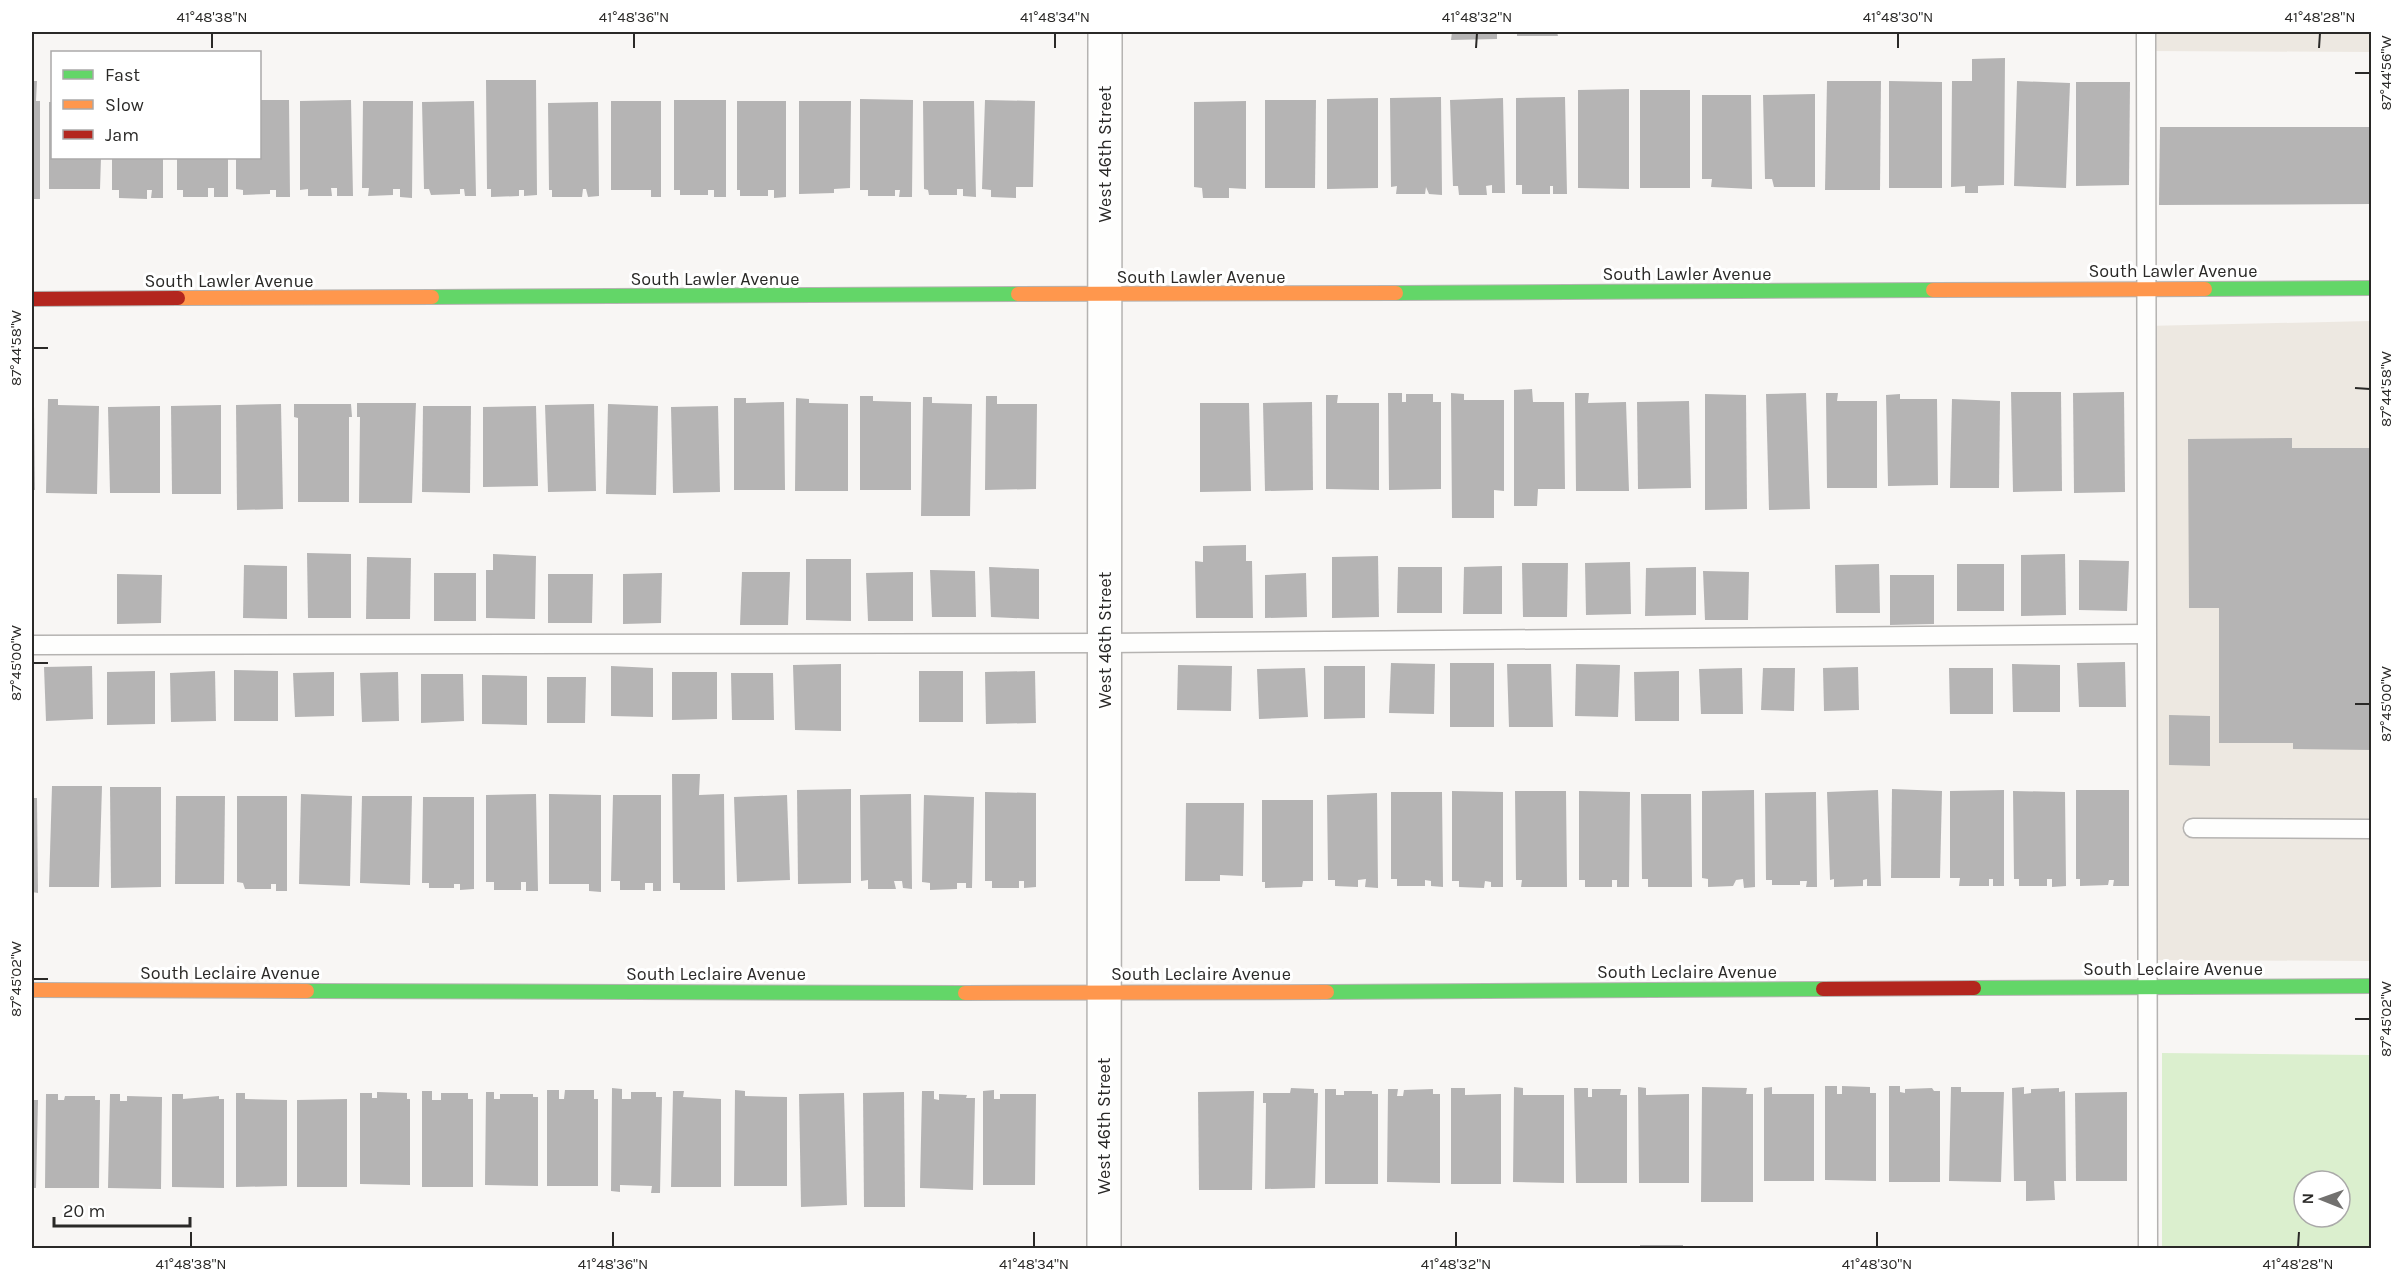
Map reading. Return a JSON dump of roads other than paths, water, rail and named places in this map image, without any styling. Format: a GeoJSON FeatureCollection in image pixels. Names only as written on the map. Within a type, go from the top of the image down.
{"type":"FeatureCollection","features":[{"type":"Feature","properties":{"kind":"street","name":"West 46th Street"},"geometry":{"type":"LineString","coordinates":[[1104,1248],[1106,32]]}},
{"type":"Feature","properties":{"kind":"street","name":"South Lawler Avenue"},"geometry":{"type":"LineString","coordinates":[[32,299],[2372,288]]}},
{"type":"Feature","properties":{"kind":"street","name":"South Leclaire Avenue"},"geometry":{"type":"LineString","coordinates":[[32,990],[1104,993],[2372,986]]}},
{"type":"Feature","properties":{"kind":"lane"},"geometry":{"type":"LineString","coordinates":[[2146,32],[2148,1248]]}},
{"type":"Feature","properties":{"kind":"lane"},"geometry":{"type":"LineString","coordinates":[[32,645],[1105,643],[2146,634]]}},
{"type":"Feature","properties":{"kind":"lane"},"geometry":{"type":"LineString","coordinates":[[2193,828],[2372,830]]}}]}
